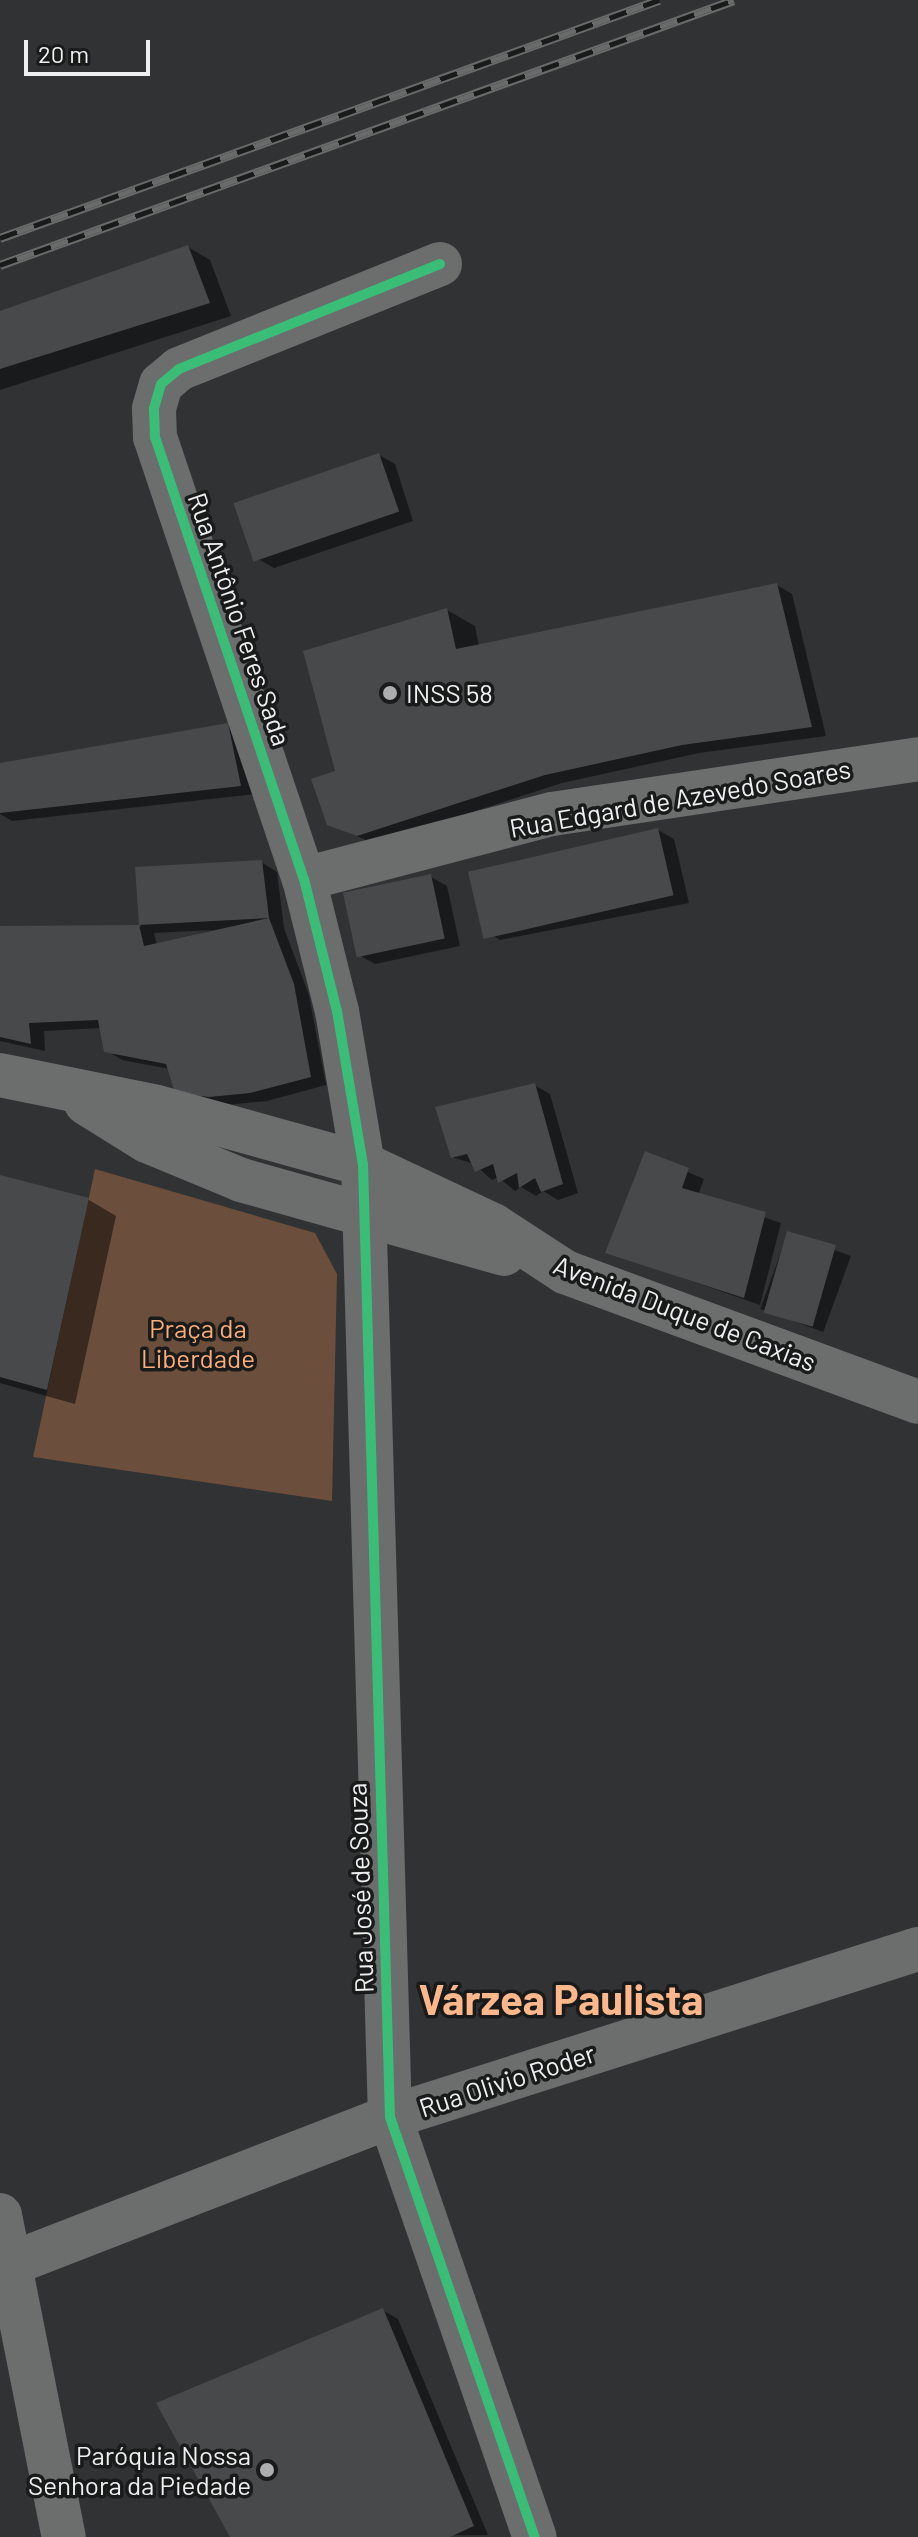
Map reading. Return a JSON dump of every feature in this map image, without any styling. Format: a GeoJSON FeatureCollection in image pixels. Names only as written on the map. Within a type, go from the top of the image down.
{"type":"FeatureCollection","features":[{"type":"Feature","properties":{"kind":"main road","name":"Avenida Duque de Caxias"},"geometry":{"type":"LineString","coordinates":[[0,1075],[67,1092],[157,1107],[363,1164],[493,1225],[565,1272],[918,1402]]}},
{"type":"Feature","properties":{"kind":"main road"},"geometry":{"type":"LineString","coordinates":[[67,1092],[147,1141],[227,1174],[565,1272]]}},
{"type":"Feature","properties":{"kind":"street","name":"Rua Antônio Feres Sada"},"geometry":{"type":"LineString","coordinates":[[363,1164],[337,1011],[304,879],[155,437],[154,409],[161,384],[179,369],[440,264]]}},
{"type":"Feature","properties":{"kind":"street","name":"Rua Edgard de Azevedo Soares"},"geometry":{"type":"LineString","coordinates":[[304,879],[552,814],[918,759]]}},
{"type":"Feature","properties":{"kind":"street","name":"Rua José de Souza"},"geometry":{"type":"LineString","coordinates":[[363,1164],[390,2117],[535,2537]]}},
{"type":"Feature","properties":{"kind":"street","name":"Rua Olivio Roder"},"geometry":{"type":"LineString","coordinates":[[13,2263],[390,2117],[918,1949]]}},
{"type":"Feature","properties":{"kind":"street"},"geometry":{"type":"LineString","coordinates":[[0,2215],[13,2263],[64,2537]]}},
{"type":"Feature","properties":{"kind":"green space","name":"Praça da Liberdade"},"geometry":{"type":"Polygon","coordinates":[[[95,1169],[315,1233],[337,1274],[332,1501],[33,1457],[95,1169]]]}},
{"type":"Feature","properties":{"kind":"building"},"geometry":{"type":"Polygon","coordinates":[[[188,245],[210,303],[0,369],[0,311],[188,245]]]}},
{"type":"Feature","properties":{"kind":"building"},"geometry":{"type":"Polygon","coordinates":[[[379,453],[399,512],[254,562],[233,503],[379,453]]]}},
{"type":"Feature","properties":{"kind":"building"},"geometry":{"type":"Polygon","coordinates":[[[777,583],[812,727],[682,745],[545,775],[357,836],[327,825],[311,779],[335,771],[303,651],[447,608],[456,649],[777,583]]]}},
{"type":"Feature","properties":{"kind":"building"},"geometry":{"type":"Polygon","coordinates":[[[228,723],[241,786],[0,813],[0,763],[228,723]]]}},
{"type":"Feature","properties":{"kind":"building"},"geometry":{"type":"Polygon","coordinates":[[[658,828],[674,895],[484,939],[468,872],[658,828]]]}},
{"type":"Feature","properties":{"kind":"building"},"geometry":{"type":"Polygon","coordinates":[[[262,860],[269,918],[139,925],[135,867],[262,860]]]}},
{"type":"Feature","properties":{"kind":"building"},"geometry":{"type":"Polygon","coordinates":[[[431,874],[445,939],[357,957],[343,893],[431,874]]]}},
{"type":"Feature","properties":{"kind":"building"},"geometry":{"type":"Polygon","coordinates":[[[269,918],[294,984],[311,1077],[250,1093],[209,1097],[175,1093],[166,1064],[104,1052],[98,1020],[29,1023],[31,1044],[0,1037],[0,926],[139,925],[144,946],[269,918]]]}},
{"type":"Feature","properties":{"kind":"building"},"geometry":{"type":"Polygon","coordinates":[[[535,1083],[563,1184],[541,1192],[535,1178],[519,1188],[517,1173],[498,1183],[493,1164],[475,1172],[467,1154],[451,1158],[435,1107],[535,1083]]]}},
{"type":"Feature","properties":{"kind":"building"},"geometry":{"type":"Polygon","coordinates":[[[645,1151],[689,1168],[682,1188],[766,1212],[744,1298],[605,1253],[645,1151]]]}},
{"type":"Feature","properties":{"kind":"building"},"geometry":{"type":"Polygon","coordinates":[[[0,1175],[89,1198],[47,1390],[0,1377],[0,1175]]]}},
{"type":"Feature","properties":{"kind":"building"},"geometry":{"type":"Polygon","coordinates":[[[787,1231],[836,1245],[813,1327],[764,1313],[787,1231]]]}},
{"type":"Feature","properties":{"kind":"building"},"geometry":{"type":"Polygon","coordinates":[[[383,2308],[474,2526],[450,2537],[230,2537],[156,2403],[383,2308]]]}},
{"type":"Feature","properties":{"kind":"railway"},"geometry":{"type":"LineString","coordinates":[[0,238],[659,0]]}},
{"type":"Feature","properties":{"kind":"railway"},"geometry":{"type":"LineString","coordinates":[[0,265],[734,0]]}},
{"type":"Feature","properties":{"kind":"cycle path"},"geometry":{"type":"LineString","coordinates":[[440,264],[179,369],[161,384],[154,409],[155,437],[304,879],[337,1011],[363,1164],[390,2117],[535,2537]]}},
{"type":"Feature","properties":{"kind":"place","name":"INSS 58"},"geometry":{"type":"Point","coordinates":[390,693]}},
{"type":"Feature","properties":{"kind":"place","name":"Paróquia Nossa Senhora da Piedade"},"geometry":{"type":"Point","coordinates":[267,2470]}},
{"type":"Feature","properties":{"kind":"district","name":"Várzea Paulista"},"geometry":{"type":"Point","coordinates":[561,1998]}}]}
